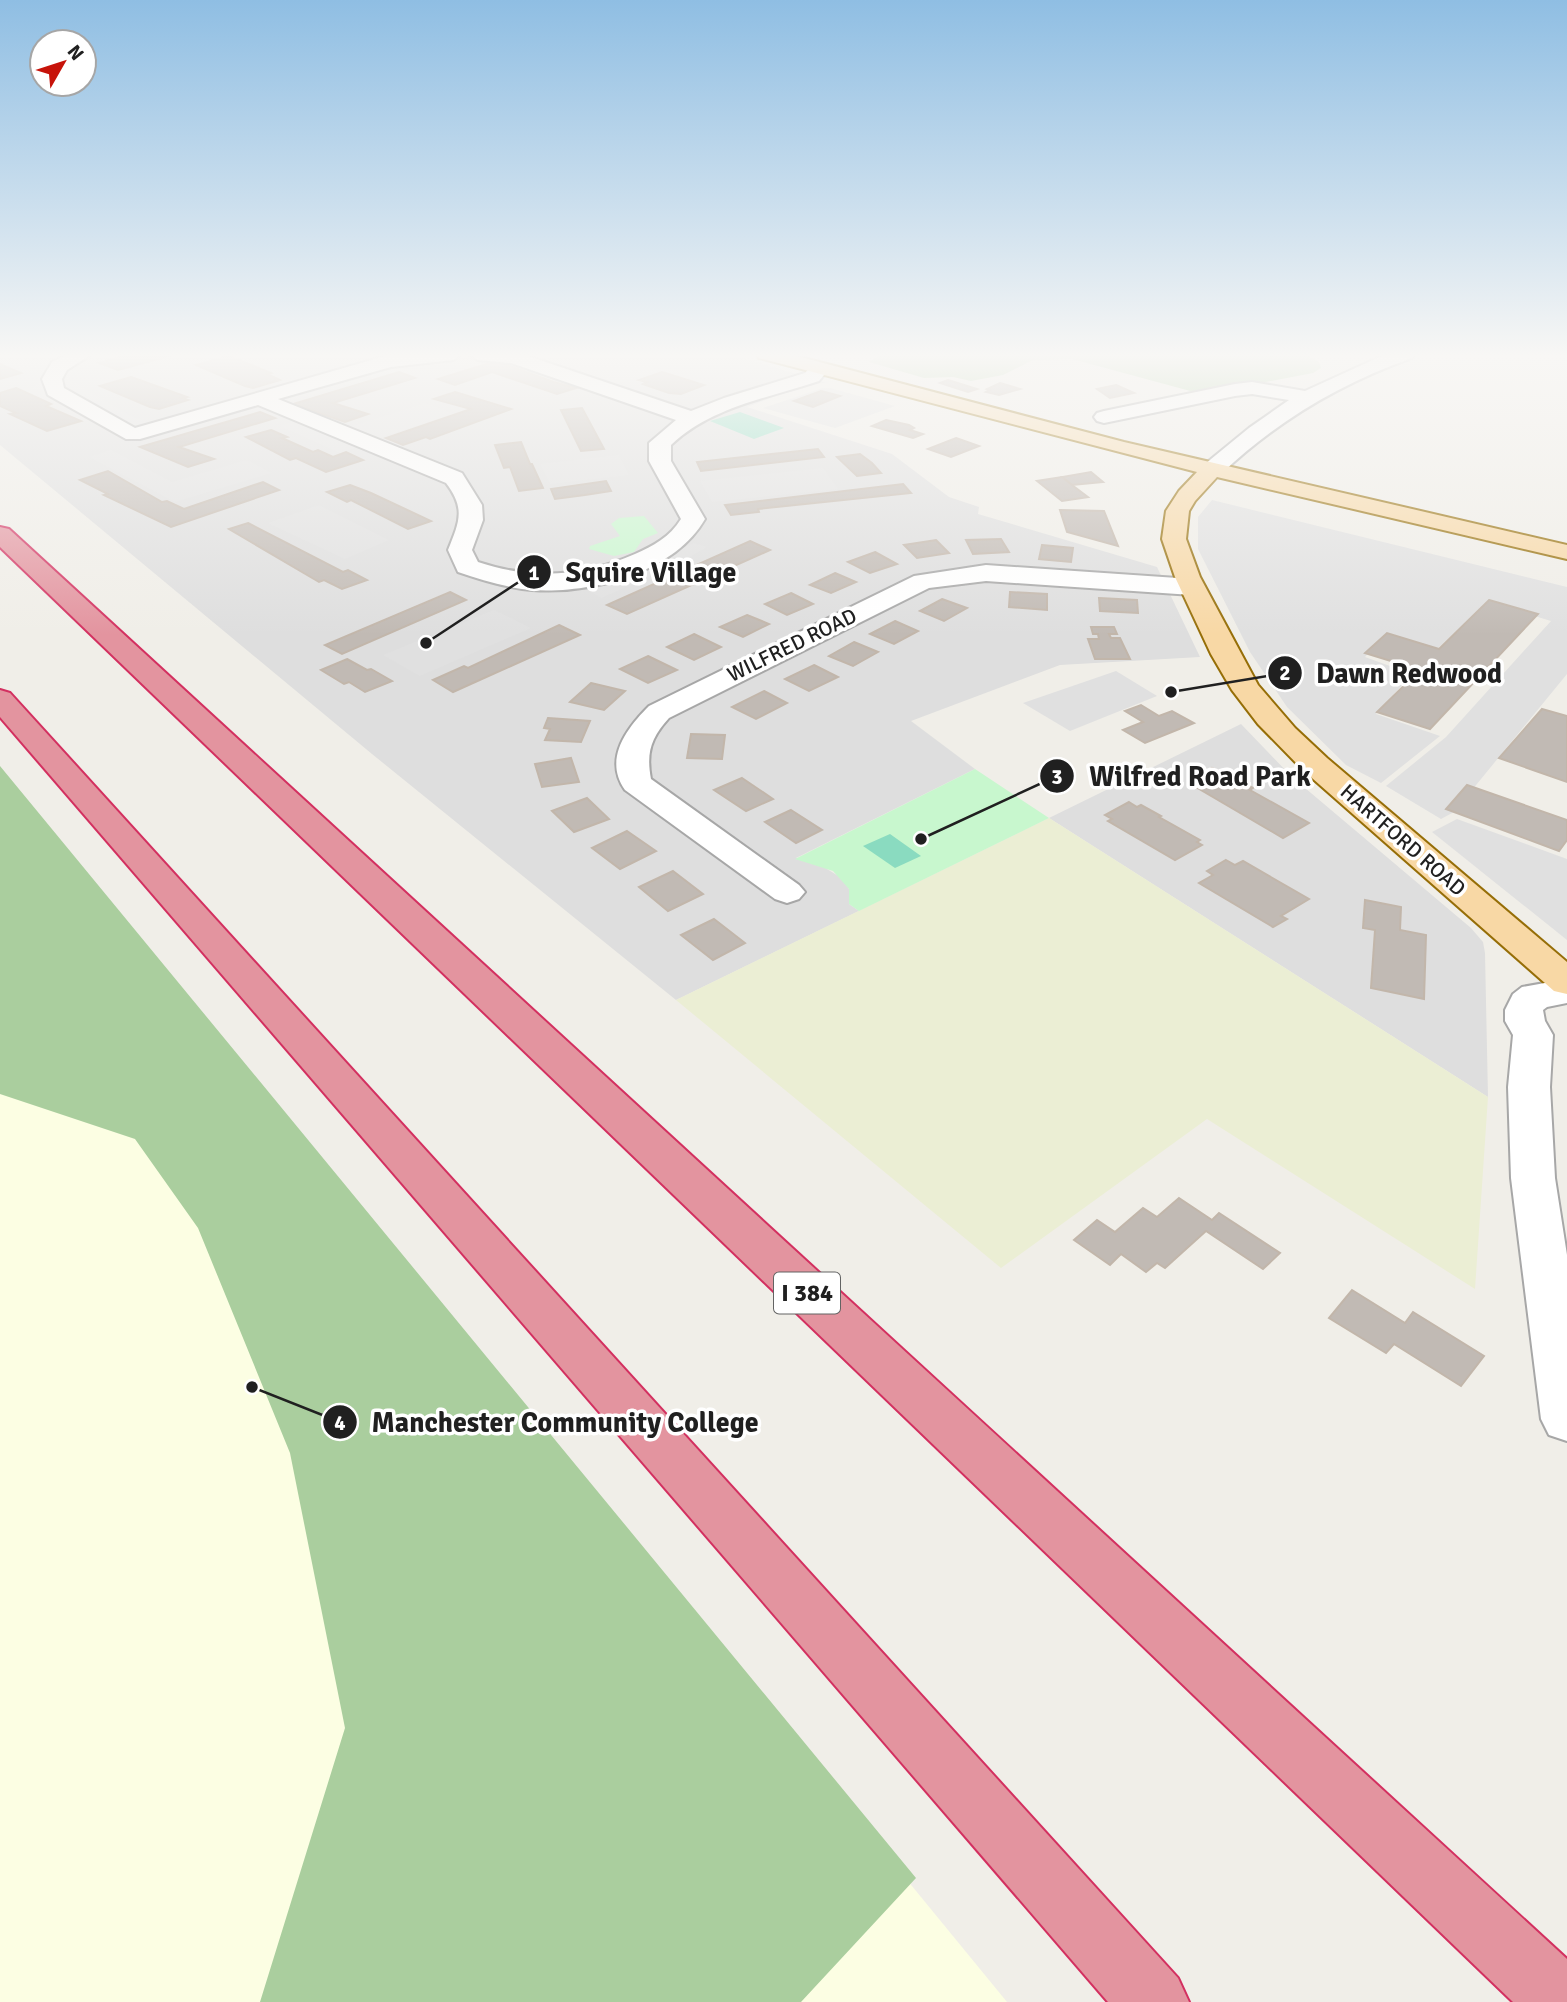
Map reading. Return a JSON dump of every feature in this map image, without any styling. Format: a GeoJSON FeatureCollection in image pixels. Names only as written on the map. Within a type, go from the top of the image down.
{"type":"FeatureCollection","features":[{"type":"Feature","properties":{"kind":"highway","name":"I 384"},"geometry":{"type":"LineString","coordinates":[[0,534],[1563,2002]]}},
{"type":"Feature","properties":{"kind":"highway"},"geometry":{"type":"LineString","coordinates":[[0,549],[51,584]]}},
{"type":"Feature","properties":{"kind":"highway"},"geometry":{"type":"LineString","coordinates":[[0,699],[1154,2002]]}},
{"type":"Feature","properties":{"kind":"main road"},"geometry":{"type":"LineString","coordinates":[[1125,447],[1567,552]]}},
{"type":"Feature","properties":{"kind":"main road","name":"HARTFORD ROAD"},"geometry":{"type":"LineString","coordinates":[[1213,469],[1193,487],[1178,510],[1173,529],[1178,553],[1192,587],[1232,667],[1254,701],[1316,765],[1567,982]]}},
{"type":"Feature","properties":{"kind":"street"},"geometry":{"type":"LineString","coordinates":[[379,447],[454,478],[470,496],[472,516],[460,550],[467,567],[495,578],[531,582],[566,582],[606,576],[660,553],[684,536],[693,519],[660,461],[660,447]]}},
{"type":"Feature","properties":{"kind":"street"},"geometry":{"type":"LineString","coordinates":[[1213,469],[1238,447]]}},
{"type":"Feature","properties":{"kind":"street","name":"WILFRED ROAD"},"geometry":{"type":"LineString","coordinates":[[787,892],[636,783],[630,757],[636,735],[659,712],[923,581],[986,573],[1192,587]]}},
{"type":"Feature","properties":{"kind":"street"},"geometry":{"type":"LineString","coordinates":[[1567,991],[1547,993],[1527,1003],[1525,1021],[1550,1024],[1529,1087],[1533,1178],[1567,1419]]}},
{"type":"Feature","properties":{"kind":"shaded area"},"geometry":{"type":"Polygon","coordinates":[[[3,447],[872,447],[892,454],[949,497],[979,507],[978,514],[1157,567],[1200,657],[1060,665],[911,721],[975,769],[796,858],[819,864],[843,879],[849,889],[849,904],[859,911],[676,1000],[372,754],[3,447]]]}},
{"type":"Feature","properties":{"kind":"shaded area"},"geometry":{"type":"Polygon","coordinates":[[[328,447],[355,448],[340,453],[328,447]]]}},
{"type":"Feature","properties":{"kind":"shaded area"},"geometry":{"type":"Polygon","coordinates":[[[111,450],[172,482],[247,460],[271,473],[175,502],[89,457],[111,450]]]}},
{"type":"Feature","properties":{"kind":"shaded area"},"geometry":{"type":"Polygon","coordinates":[[[619,455],[629,475],[550,484],[540,464],[619,455]]]}},
{"type":"Feature","properties":{"kind":"shaded area"},"geometry":{"type":"Polygon","coordinates":[[[823,468],[838,489],[712,502],[700,481],[823,468]]]}},
{"type":"Feature","properties":{"kind":"shaded area"},"geometry":{"type":"Polygon","coordinates":[[[1212,500],[1567,587],[1567,674],[1454,812],[1441,819],[1386,786],[1446,737],[1551,621],[1488,602],[1438,648],[1385,634],[1365,657],[1412,674],[1376,714],[1440,736],[1381,783],[1346,765],[1287,707],[1250,652],[1198,549],[1198,517],[1212,500]]]}},
{"type":"Feature","properties":{"kind":"shaded area"},"geometry":{"type":"Polygon","coordinates":[[[319,505],[389,540],[345,559],[268,523],[319,505]]]}},
{"type":"Feature","properties":{"kind":"shaded area"},"geometry":{"type":"Polygon","coordinates":[[[694,543],[707,547],[674,566],[601,598],[589,591],[694,543]]]}},
{"type":"Feature","properties":{"kind":"shaded area"},"geometry":{"type":"Polygon","coordinates":[[[494,610],[531,628],[420,676],[383,655],[494,610]]]}},
{"type":"Feature","properties":{"kind":"shaded area"},"geometry":{"type":"Polygon","coordinates":[[[1116,671],[1157,696],[1070,731],[1023,703],[1116,671]]]}},
{"type":"Feature","properties":{"kind":"shaded area"},"geometry":{"type":"Polygon","coordinates":[[[1241,724],[1292,777],[1471,928],[1483,942],[1488,1097],[1049,818],[1241,724]]]}},
{"type":"Feature","properties":{"kind":"shaded area"},"geometry":{"type":"Polygon","coordinates":[[[0,773],[1007,2002],[0,2002],[0,773]]]}},
{"type":"Feature","properties":{"kind":"shaded area"},"geometry":{"type":"Polygon","coordinates":[[[1049,818],[1488,1097],[1475,1289],[1207,1119],[1001,1268],[676,1000],[1049,818]]]}},
{"type":"Feature","properties":{"kind":"shaded area"},"geometry":{"type":"Polygon","coordinates":[[[1457,819],[1567,859],[1567,940],[1432,832],[1457,819]]]}},
{"type":"Feature","properties":{"kind":"green space"},"geometry":{"type":"Polygon","coordinates":[[[644,516],[658,533],[643,539],[634,552],[614,556],[589,549],[590,546],[620,536],[611,524],[619,518],[644,516]]]}},
{"type":"Feature","properties":{"kind":"green space"},"geometry":{"type":"Polygon","coordinates":[[[0,766],[916,1878],[801,2002],[260,2002],[345,1728],[290,1453],[198,1228],[135,1139],[0,1094],[0,766]]]}},
{"type":"Feature","properties":{"kind":"green space"},"geometry":{"type":"Polygon","coordinates":[[[975,769],[1049,818],[859,911],[849,904],[849,889],[833,871],[795,859],[975,769]]]}},
{"type":"Feature","properties":{"kind":"green space"},"geometry":{"type":"Polygon","coordinates":[[[890,834],[921,856],[895,868],[863,846],[890,834]]]}},
{"type":"Feature","properties":{"kind":"building"},"geometry":{"type":"Polygon","coordinates":[[[141,447],[180,447],[214,459],[188,467],[141,447]]]}},
{"type":"Feature","properties":{"kind":"building"},"geometry":{"type":"Polygon","coordinates":[[[266,447],[303,447],[313,452],[318,450],[333,457],[346,452],[363,460],[326,472],[296,458],[290,460],[266,447]]]}},
{"type":"Feature","properties":{"kind":"building"},"geometry":{"type":"Polygon","coordinates":[[[496,447],[523,447],[543,488],[519,491],[510,467],[504,468],[496,447]]]}},
{"type":"Feature","properties":{"kind":"building"},"geometry":{"type":"Polygon","coordinates":[[[579,447],[604,449],[581,451],[579,447]]]}},
{"type":"Feature","properties":{"kind":"building"},"geometry":{"type":"Polygon","coordinates":[[[932,447],[975,447],[951,457],[928,449],[932,447]]]}},
{"type":"Feature","properties":{"kind":"building"},"geometry":{"type":"Polygon","coordinates":[[[818,449],[824,457],[701,471],[697,462],[818,449]]]}},
{"type":"Feature","properties":{"kind":"building"},"geometry":{"type":"Polygon","coordinates":[[[860,454],[881,473],[857,476],[837,457],[860,454]]]}},
{"type":"Feature","properties":{"kind":"building"},"geometry":{"type":"Polygon","coordinates":[[[108,471],[162,502],[167,501],[184,509],[263,482],[279,490],[171,527],[104,495],[108,494],[80,480],[108,471]]]}},
{"type":"Feature","properties":{"kind":"building"},"geometry":{"type":"Polygon","coordinates":[[[1091,472],[1103,482],[1072,485],[1062,477],[1091,472]]]}},
{"type":"Feature","properties":{"kind":"building"},"geometry":{"type":"Polygon","coordinates":[[[1062,477],[1088,497],[1062,501],[1037,481],[1062,477]]]}},
{"type":"Feature","properties":{"kind":"building"},"geometry":{"type":"Polygon","coordinates":[[[606,481],[611,491],[555,499],[551,489],[606,481]]]}},
{"type":"Feature","properties":{"kind":"building"},"geometry":{"type":"Polygon","coordinates":[[[903,484],[911,493],[758,509],[759,512],[731,515],[725,505],[903,484]]]}},
{"type":"Feature","properties":{"kind":"building"},"geometry":{"type":"Polygon","coordinates":[[[350,485],[431,521],[408,529],[351,500],[347,502],[327,492],[350,485]]]}},
{"type":"Feature","properties":{"kind":"building"},"geometry":{"type":"Polygon","coordinates":[[[1060,510],[1104,511],[1118,546],[1067,532],[1060,510]]]}},
{"type":"Feature","properties":{"kind":"building"},"geometry":{"type":"Polygon","coordinates":[[[248,523],[343,572],[348,570],[367,580],[342,589],[324,580],[319,582],[229,529],[248,523]]]}},
{"type":"Feature","properties":{"kind":"building"},"geometry":{"type":"Polygon","coordinates":[[[1001,539],[1009,552],[973,554],[966,540],[1001,539]]]}},
{"type":"Feature","properties":{"kind":"building"},"geometry":{"type":"Polygon","coordinates":[[[936,540],[949,553],[917,558],[904,545],[936,540]]]}},
{"type":"Feature","properties":{"kind":"building"},"geometry":{"type":"Polygon","coordinates":[[[750,541],[770,550],[627,614],[607,605],[750,541]]]}},
{"type":"Feature","properties":{"kind":"building"},"geometry":{"type":"Polygon","coordinates":[[[1042,545],[1073,548],[1071,562],[1039,559],[1042,545]]]}},
{"type":"Feature","properties":{"kind":"building"},"geometry":{"type":"Polygon","coordinates":[[[875,552],[897,564],[870,573],[848,562],[875,552]]]}},
{"type":"Feature","properties":{"kind":"building"},"geometry":{"type":"Polygon","coordinates":[[[835,573],[856,582],[831,593],[810,585],[835,573]]]}},
{"type":"Feature","properties":{"kind":"building"},"geometry":{"type":"Polygon","coordinates":[[[450,592],[466,600],[342,654],[325,645],[450,592]]]}},
{"type":"Feature","properties":{"kind":"building"},"geometry":{"type":"Polygon","coordinates":[[[1010,592],[1047,594],[1047,610],[1009,607],[1010,592]]]}},
{"type":"Feature","properties":{"kind":"building"},"geometry":{"type":"Polygon","coordinates":[[[791,593],[813,604],[787,615],[765,604],[791,593]]]}},
{"type":"Feature","properties":{"kind":"building"},"geometry":{"type":"Polygon","coordinates":[[[1099,598],[1137,600],[1138,613],[1100,611],[1099,598]]]}},
{"type":"Feature","properties":{"kind":"building"},"geometry":{"type":"Polygon","coordinates":[[[942,599],[967,608],[944,621],[920,611],[942,599]]]}},
{"type":"Feature","properties":{"kind":"building"},"geometry":{"type":"Polygon","coordinates":[[[1489,600],[1538,614],[1430,729],[1377,712],[1420,670],[1365,653],[1387,633],[1439,649],[1489,600]]]}},
{"type":"Feature","properties":{"kind":"building"},"geometry":{"type":"Polygon","coordinates":[[[747,615],[769,624],[743,637],[720,627],[747,615]]]}},
{"type":"Feature","properties":{"kind":"building"},"geometry":{"type":"Polygon","coordinates":[[[895,621],[918,631],[894,644],[870,634],[895,621]]]}},
{"type":"Feature","properties":{"kind":"building"},"geometry":{"type":"Polygon","coordinates":[[[559,625],[580,635],[453,692],[433,680],[464,666],[468,668],[559,625]]]}},
{"type":"Feature","properties":{"kind":"building"},"geometry":{"type":"Polygon","coordinates":[[[1091,627],[1114,627],[1117,634],[1109,634],[1111,638],[1120,638],[1130,659],[1095,659],[1088,639],[1099,639],[1098,634],[1093,634],[1091,627]]]}},
{"type":"Feature","properties":{"kind":"building"},"geometry":{"type":"Polygon","coordinates":[[[694,634],[721,647],[694,660],[667,647],[694,634]]]}},
{"type":"Feature","properties":{"kind":"building"},"geometry":{"type":"Polygon","coordinates":[[[854,642],[878,652],[853,666],[829,656],[854,642]]]}},
{"type":"Feature","properties":{"kind":"building"},"geometry":{"type":"Polygon","coordinates":[[[648,656],[677,670],[648,683],[620,669],[648,656]]]}},
{"type":"Feature","properties":{"kind":"building"},"geometry":{"type":"Polygon","coordinates":[[[347,659],[392,681],[365,692],[349,682],[344,684],[321,670],[347,659]]]}},
{"type":"Feature","properties":{"kind":"building"},"geometry":{"type":"Polygon","coordinates":[[[814,665],[838,677],[809,691],[785,679],[814,665]]]}},
{"type":"Feature","properties":{"kind":"building"},"geometry":{"type":"Polygon","coordinates":[[[591,683],[625,691],[604,710],[570,702],[591,683]]]}},
{"type":"Feature","properties":{"kind":"building"},"geometry":{"type":"Polygon","coordinates":[[[764,691],[787,703],[756,719],[732,707],[764,691]]]}},
{"type":"Feature","properties":{"kind":"building"},"geometry":{"type":"Polygon","coordinates":[[[1141,705],[1159,716],[1172,711],[1194,723],[1145,743],[1123,730],[1143,722],[1125,711],[1141,705]]]}},
{"type":"Feature","properties":{"kind":"building"},"geometry":{"type":"Polygon","coordinates":[[[1542,709],[1567,716],[1567,782],[1499,758],[1542,709]]]}},
{"type":"Feature","properties":{"kind":"building"},"geometry":{"type":"Polygon","coordinates":[[[548,718],[590,721],[581,742],[545,740],[550,729],[544,728],[548,718]]]}},
{"type":"Feature","properties":{"kind":"building"},"geometry":{"type":"Polygon","coordinates":[[[691,734],[725,735],[722,759],[687,758],[691,734]]]}},
{"type":"Feature","properties":{"kind":"building"},"geometry":{"type":"Polygon","coordinates":[[[571,758],[579,782],[542,787],[535,764],[571,758]]]}},
{"type":"Feature","properties":{"kind":"building"},"geometry":{"type":"Polygon","coordinates":[[[1212,768],[1253,788],[1250,790],[1309,823],[1283,838],[1189,783],[1212,768]]]}},
{"type":"Feature","properties":{"kind":"building"},"geometry":{"type":"Polygon","coordinates":[[[742,778],[773,799],[746,811],[714,790],[742,778]]]}},
{"type":"Feature","properties":{"kind":"building"},"geometry":{"type":"Polygon","coordinates":[[[1467,785],[1567,820],[1567,840],[1559,851],[1446,809],[1467,785]]]}},
{"type":"Feature","properties":{"kind":"building"},"geometry":{"type":"Polygon","coordinates":[[[587,798],[609,819],[574,832],[552,811],[587,798]]]}},
{"type":"Feature","properties":{"kind":"building"},"geometry":{"type":"Polygon","coordinates":[[[1129,802],[1161,816],[1159,817],[1200,840],[1197,842],[1202,845],[1175,860],[1108,821],[1112,819],[1105,815],[1129,802]]]}},
{"type":"Feature","properties":{"kind":"building"},"geometry":{"type":"Polygon","coordinates":[[[791,810],[822,830],[796,843],[765,822],[791,810]]]}},
{"type":"Feature","properties":{"kind":"building"},"geometry":{"type":"Polygon","coordinates":[[[627,831],[656,851],[620,869],[592,848],[627,831]]]}},
{"type":"Feature","properties":{"kind":"building"},"geometry":{"type":"Polygon","coordinates":[[[1226,860],[1235,865],[1243,861],[1309,899],[1281,916],[1287,919],[1273,927],[1199,883],[1213,875],[1207,871],[1226,860]]]}},
{"type":"Feature","properties":{"kind":"building"},"geometry":{"type":"Polygon","coordinates":[[[673,871],[703,894],[668,911],[639,887],[673,871]]]}},
{"type":"Feature","properties":{"kind":"building"},"geometry":{"type":"Polygon","coordinates":[[[1365,900],[1401,907],[1400,930],[1426,935],[1424,999],[1371,988],[1375,930],[1363,928],[1365,900]]]}},
{"type":"Feature","properties":{"kind":"building"},"geometry":{"type":"Polygon","coordinates":[[[714,919],[745,943],[713,960],[681,935],[714,919]]]}},
{"type":"Feature","properties":{"kind":"building"},"geometry":{"type":"Polygon","coordinates":[[[1179,1198],[1212,1220],[1219,1213],[1280,1253],[1263,1269],[1206,1231],[1165,1268],[1157,1263],[1146,1272],[1121,1254],[1110,1265],[1074,1240],[1097,1220],[1115,1232],[1143,1208],[1157,1217],[1179,1198]]]}},
{"type":"Feature","properties":{"kind":"building"},"geometry":{"type":"Polygon","coordinates":[[[1352,1290],[1405,1323],[1413,1312],[1484,1356],[1461,1386],[1394,1344],[1386,1353],[1329,1318],[1352,1290]]]}},
{"type":"Feature","properties":{"kind":"place","name":"Squire Village"},"geometry":{"type":"Point","coordinates":[426,643]}},
{"type":"Feature","properties":{"kind":"place","name":"Dawn Redwood"},"geometry":{"type":"Point","coordinates":[1171,692]}},
{"type":"Feature","properties":{"kind":"place","name":"Wilfred Road Park"},"geometry":{"type":"Point","coordinates":[921,839]}},
{"type":"Feature","properties":{"kind":"place","name":"Manchester Community College"},"geometry":{"type":"Point","coordinates":[252,1387]}}]}
